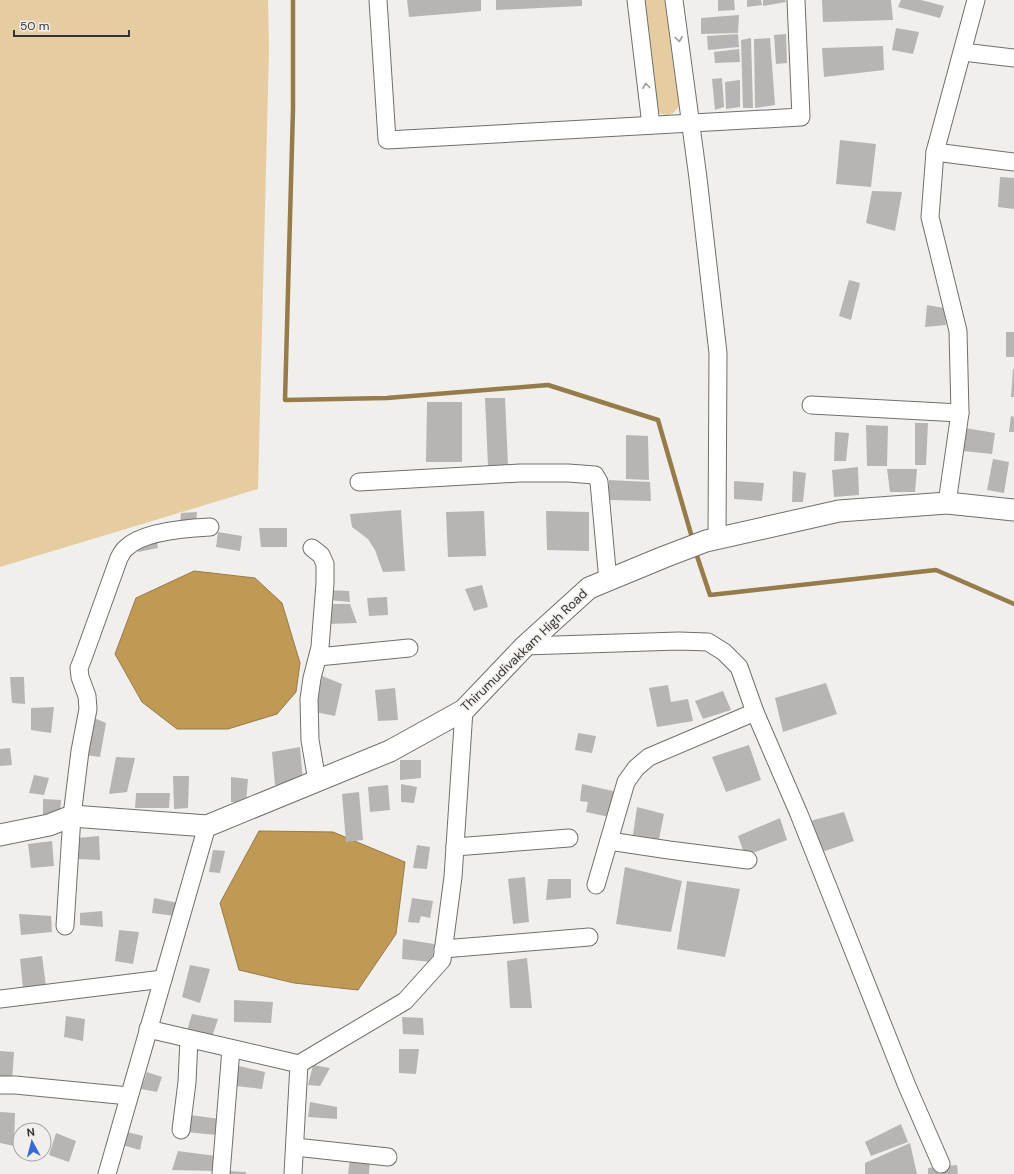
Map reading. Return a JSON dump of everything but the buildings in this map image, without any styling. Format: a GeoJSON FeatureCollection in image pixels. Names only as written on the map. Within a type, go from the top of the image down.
{"type":"FeatureCollection","features":[{"type":"Feature","properties":{"kind":"street"},"geometry":{"type":"LineString","coordinates":[[378,0],[387,140],[801,117],[796,0]]}},
{"type":"Feature","properties":{"kind":"street"},"geometry":{"type":"LineString","coordinates":[[636,0],[651,125]]}},
{"type":"Feature","properties":{"kind":"street"},"geometry":{"type":"LineString","coordinates":[[674,0],[698,178],[718,353],[711,540]]}},
{"type":"Feature","properties":{"kind":"street"},"geometry":{"type":"LineString","coordinates":[[947,503],[960,413],[958,331],[930,217],[935,152],[976,0]]}},
{"type":"Feature","properties":{"kind":"street"},"geometry":{"type":"LineString","coordinates":[[963,52],[1014,58]]}},
{"type":"Feature","properties":{"kind":"street"},"geometry":{"type":"LineString","coordinates":[[935,152],[1014,162]]}},
{"type":"Feature","properties":{"kind":"street"},"geometry":{"type":"LineString","coordinates":[[811,405],[960,413]]}},
{"type":"Feature","properties":{"kind":"street"},"geometry":{"type":"LineString","coordinates":[[359,482],[520,473],[568,473],[595,475],[599,482],[608,581]]}},
{"type":"Feature","properties":{"kind":"street","name":"Thirumudivakkam High Road"},"geometry":{"type":"LineString","coordinates":[[0,835],[49,825],[72,816],[207,826],[390,751],[464,710],[525,646],[588,588],[664,557],[711,540],[839,511],[947,503],[1014,510]]}},
{"type":"Feature","properties":{"kind":"street"},"geometry":{"type":"LineString","coordinates":[[65,926],[72,816],[80,751],[88,709],[87,696],[80,677],[79,668],[119,558],[126,548],[136,541],[151,535],[181,528],[210,527]]}},
{"type":"Feature","properties":{"kind":"street"},"geometry":{"type":"LineString","coordinates":[[312,548],[321,555],[325,570],[320,648],[309,699],[310,740],[317,781]]}},
{"type":"Feature","properties":{"kind":"street"},"geometry":{"type":"LineString","coordinates":[[525,646],[680,641],[708,642],[724,652],[739,667],[755,712],[799,814],[907,1086],[941,1164]]}},
{"type":"Feature","properties":{"kind":"street"},"geometry":{"type":"LineString","coordinates":[[318,657],[409,648]]}},
{"type":"Feature","properties":{"kind":"street"},"geometry":{"type":"LineString","coordinates":[[148,1029],[299,1064],[405,1001],[442,960],[453,877],[464,710]]}},
{"type":"Feature","properties":{"kind":"street"},"geometry":{"type":"LineString","coordinates":[[596,885],[626,782],[636,768],[650,757],[755,712]]}},
{"type":"Feature","properties":{"kind":"street"},"geometry":{"type":"LineString","coordinates":[[107,1174],[207,826]]}},
{"type":"Feature","properties":{"kind":"street"},"geometry":{"type":"LineString","coordinates":[[455,847],[569,838]]}},
{"type":"Feature","properties":{"kind":"street"},"geometry":{"type":"LineString","coordinates":[[609,840],[668,850],[748,860]]}},
{"type":"Feature","properties":{"kind":"street"},"geometry":{"type":"LineString","coordinates":[[443,949],[589,937]]}},
{"type":"Feature","properties":{"kind":"street"},"geometry":{"type":"LineString","coordinates":[[0,999],[163,979]]}},
{"type":"Feature","properties":{"kind":"street"},"geometry":{"type":"LineString","coordinates":[[180,1130],[187,1082],[189,1039]]}},
{"type":"Feature","properties":{"kind":"street"},"geometry":{"type":"LineString","coordinates":[[221,1174],[231,1049]]}},
{"type":"Feature","properties":{"kind":"street"},"geometry":{"type":"LineString","coordinates":[[294,1174],[299,1064]]}},
{"type":"Feature","properties":{"kind":"street"},"geometry":{"type":"LineString","coordinates":[[0,1085],[15,1085],[129,1096]]}},
{"type":"Feature","properties":{"kind":"street"},"geometry":{"type":"LineString","coordinates":[[295,1147],[388,1157]]}},
{"type":"Feature","properties":{"kind":"shaded area"},"geometry":{"type":"Polygon","coordinates":[[[0,0],[268,0],[269,49],[258,489],[0,567],[0,0]]]}},
{"type":"Feature","properties":{"kind":"shaded area"},"geometry":{"type":"Polygon","coordinates":[[[642,0],[666,0],[679,106],[677,110],[667,115],[664,115],[655,108],[642,0]]]}},
{"type":"Feature","properties":{"kind":"shaded area"},"geometry":{"type":"Polygon","coordinates":[[[194,571],[255,578],[282,603],[300,663],[296,692],[277,714],[228,729],[177,729],[142,702],[115,654],[136,598],[194,571]]]}},
{"type":"Feature","properties":{"kind":"shaded area"},"geometry":{"type":"Polygon","coordinates":[[[259,831],[333,832],[405,862],[396,934],[358,990],[294,983],[239,970],[220,903],[259,831]]]}},
{"type":"Feature","properties":{"kind":"waterway"},"geometry":{"type":"LineString","coordinates":[[293,0],[293,109],[285,400],[387,398],[548,385],[658,420],[693,541]]}},
{"type":"Feature","properties":{"kind":"waterway"},"geometry":{"type":"LineString","coordinates":[[695,550],[710,595],[936,570],[1014,604]]}}]}
